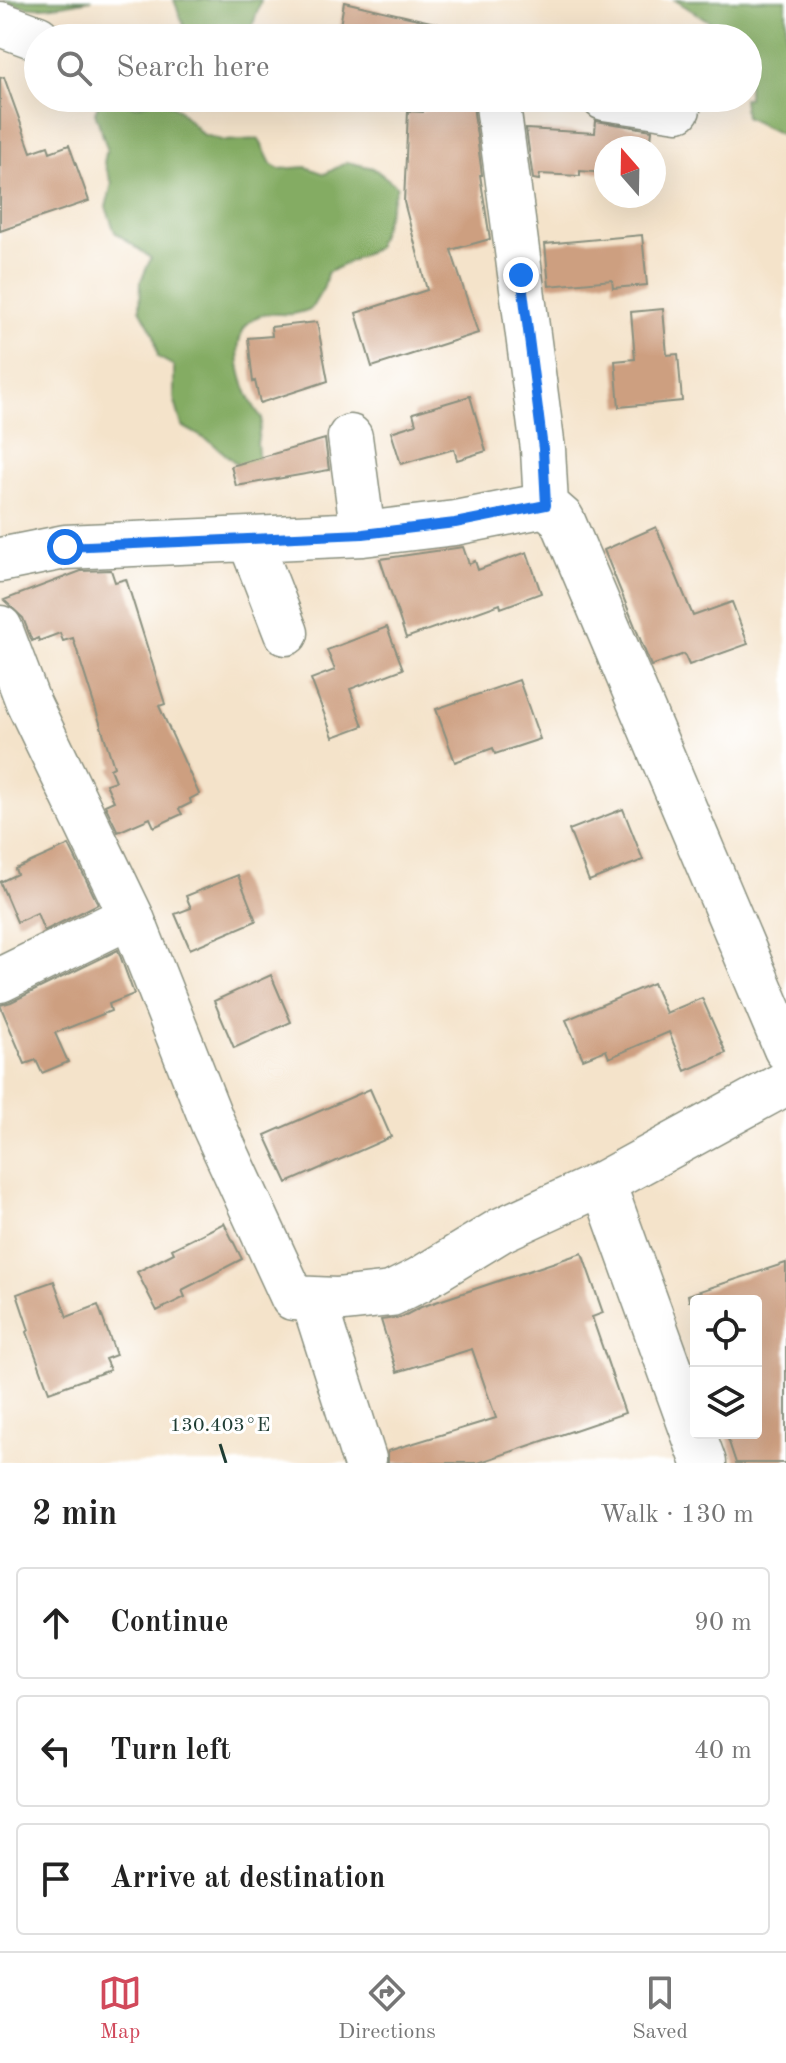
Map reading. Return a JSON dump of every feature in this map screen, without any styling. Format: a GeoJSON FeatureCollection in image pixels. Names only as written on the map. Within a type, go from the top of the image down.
{"type":"FeatureCollection","features":[{"type":"Feature","properties":{"kind":"street"},"geometry":{"type":"LineString","coordinates":[[0,24],[24,33]]}},
{"type":"Feature","properties":{"kind":"street"},"geometry":{"type":"LineString","coordinates":[[499,112],[543,449],[546,505],[562,519],[786,1049]]}},
{"type":"Feature","properties":{"kind":"street"},"geometry":{"type":"LineString","coordinates":[[350,437],[363,534]]}},
{"type":"Feature","properties":{"kind":"street"},"geometry":{"type":"LineString","coordinates":[[0,560],[65,547],[363,534],[455,523],[546,505]]}},
{"type":"Feature","properties":{"kind":"street"},"geometry":{"type":"LineString","coordinates":[[250,540],[286,633]]}},
{"type":"Feature","properties":{"kind":"street"},"geometry":{"type":"LineString","coordinates":[[0,628],[28,702],[131,916],[213,1124],[303,1299],[364,1459]]}},
{"type":"Feature","properties":{"kind":"street"},"geometry":{"type":"LineString","coordinates":[[0,980],[131,916]]}},
{"type":"Feature","properties":{"kind":"street"},"geometry":{"type":"LineString","coordinates":[[303,1299],[336,1300],[391,1294],[501,1230],[603,1183],[786,1083]]}},
{"type":"Feature","properties":{"kind":"street"},"geometry":{"type":"LineString","coordinates":[[603,1183],[704,1463]]}},
{"type":"Feature","properties":{"kind":"green space"},"geometry":{"type":"Polygon","coordinates":[[[3,0],[92,0],[36,7],[3,0]]]}},
{"type":"Feature","properties":{"kind":"green space"},"geometry":{"type":"Polygon","coordinates":[[[174,0],[261,0],[253,24],[183,24],[174,0]]]}},
{"type":"Feature","properties":{"kind":"green space"},"geometry":{"type":"Polygon","coordinates":[[[675,0],[786,0],[786,137],[745,117],[744,112],[762,112],[762,24],[712,23],[675,0]]]}},
{"type":"Feature","properties":{"kind":"green space"},"geometry":{"type":"Polygon","coordinates":[[[95,112],[181,112],[202,134],[224,141],[259,139],[271,164],[279,169],[306,167],[325,174],[347,162],[373,168],[397,186],[376,248],[327,273],[324,287],[311,309],[293,314],[261,315],[249,323],[241,334],[238,348],[242,379],[262,418],[257,443],[259,464],[251,476],[211,442],[182,426],[174,398],[174,366],[158,357],[154,334],[140,309],[141,281],[151,258],[115,232],[106,207],[112,183],[104,163],[107,148],[95,112]]]}},
{"type":"Feature","properties":{"kind":"building"},"geometry":{"type":"Polygon","coordinates":[[[344,2],[439,24],[340,24],[344,2]]]}},
{"type":"Feature","properties":{"kind":"building"},"geometry":{"type":"Polygon","coordinates":[[[4,77],[31,152],[48,146],[50,152],[69,145],[89,201],[0,231],[0,78],[4,77]]]}},
{"type":"Feature","properties":{"kind":"building"},"geometry":{"type":"Polygon","coordinates":[[[408,112],[474,112],[490,239],[451,250],[478,333],[372,367],[356,313],[427,290],[404,202],[408,112]]]}},
{"type":"Feature","properties":{"kind":"building"},"geometry":{"type":"Polygon","coordinates":[[[596,121],[652,130],[651,136],[594,136],[594,172],[580,171],[580,176],[540,174],[539,180],[533,179],[526,129],[595,133],[596,121]]]}},
{"type":"Feature","properties":{"kind":"building"},"geometry":{"type":"Polygon","coordinates":[[[642,235],[647,285],[613,288],[612,280],[549,286],[545,244],[642,235]]]}},
{"type":"Feature","properties":{"kind":"building"},"geometry":{"type":"Polygon","coordinates":[[[663,309],[667,355],[678,354],[682,401],[619,407],[615,361],[635,359],[631,312],[663,309]]]}},
{"type":"Feature","properties":{"kind":"building"},"geometry":{"type":"Polygon","coordinates":[[[317,322],[328,381],[260,403],[253,382],[248,338],[272,336],[271,327],[317,322]]]}},
{"type":"Feature","properties":{"kind":"building"},"geometry":{"type":"Polygon","coordinates":[[[470,396],[486,451],[457,460],[454,449],[401,464],[391,432],[416,424],[413,413],[470,396]]]}},
{"type":"Feature","properties":{"kind":"building"},"geometry":{"type":"Polygon","coordinates":[[[325,439],[329,470],[236,486],[231,466],[325,439]]]}},
{"type":"Feature","properties":{"kind":"building"},"geometry":{"type":"Polygon","coordinates":[[[656,527],[693,616],[732,602],[748,644],[689,665],[684,654],[651,666],[604,550],[656,527]]]}},
{"type":"Feature","properties":{"kind":"building"},"geometry":{"type":"Polygon","coordinates":[[[463,547],[469,564],[475,561],[478,570],[527,552],[541,593],[501,608],[500,604],[406,638],[380,559],[463,547]]]}},
{"type":"Feature","properties":{"kind":"building"},"geometry":{"type":"Polygon","coordinates":[[[111,570],[115,582],[126,579],[165,704],[159,706],[199,794],[179,809],[182,814],[154,827],[150,818],[118,832],[105,805],[114,801],[106,784],[115,781],[110,769],[114,767],[73,638],[63,641],[60,633],[32,641],[23,618],[4,600],[81,571],[111,570]]]}},
{"type":"Feature","properties":{"kind":"building"},"geometry":{"type":"Polygon","coordinates":[[[387,627],[403,669],[350,689],[363,726],[333,737],[311,679],[335,670],[327,650],[387,627]]]}},
{"type":"Feature","properties":{"kind":"building"},"geometry":{"type":"Polygon","coordinates":[[[519,680],[540,739],[495,754],[493,748],[455,762],[436,709],[519,680]]]}},
{"type":"Feature","properties":{"kind":"building"},"geometry":{"type":"Polygon","coordinates":[[[623,809],[643,860],[589,881],[569,830],[623,809]]]}},
{"type":"Feature","properties":{"kind":"building"},"geometry":{"type":"Polygon","coordinates":[[[69,845],[98,904],[44,931],[37,913],[17,922],[0,882],[17,874],[15,869],[69,845]]]}},
{"type":"Feature","properties":{"kind":"building"},"geometry":{"type":"Polygon","coordinates":[[[238,875],[256,921],[190,949],[175,914],[191,908],[186,896],[238,875]]]}},
{"type":"Feature","properties":{"kind":"building"},"geometry":{"type":"Polygon","coordinates":[[[118,950],[134,994],[109,1004],[111,1011],[55,1033],[68,1062],[42,1073],[36,1060],[25,1064],[0,1005],[118,950]]]}},
{"type":"Feature","properties":{"kind":"building"},"geometry":{"type":"Polygon","coordinates":[[[271,975],[291,1022],[234,1048],[214,1001],[271,975]]]}},
{"type":"Feature","properties":{"kind":"building"},"geometry":{"type":"Polygon","coordinates":[[[653,983],[666,1013],[702,998],[726,1053],[685,1071],[669,1032],[609,1058],[606,1050],[583,1059],[566,1020],[653,983]]]}},
{"type":"Feature","properties":{"kind":"building"},"geometry":{"type":"Polygon","coordinates":[[[370,1089],[391,1137],[287,1183],[265,1135],[370,1089]]]}},
{"type":"Feature","properties":{"kind":"building"},"geometry":{"type":"Polygon","coordinates":[[[224,1223],[242,1259],[182,1290],[185,1297],[157,1311],[137,1272],[174,1253],[172,1249],[224,1223]]]}},
{"type":"Feature","properties":{"kind":"building"},"geometry":{"type":"Polygon","coordinates":[[[582,1253],[603,1313],[592,1317],[625,1413],[478,1463],[388,1463],[388,1451],[496,1418],[472,1349],[397,1372],[381,1320],[402,1317],[421,1307],[582,1253]]]}},
{"type":"Feature","properties":{"kind":"building"},"geometry":{"type":"Polygon","coordinates":[[[786,1263],[786,1463],[736,1463],[728,1439],[762,1439],[762,1295],[690,1295],[689,1301],[688,1295],[786,1263]]]}},
{"type":"Feature","properties":{"kind":"building"},"geometry":{"type":"Polygon","coordinates":[[[54,1281],[67,1317],[98,1305],[116,1355],[105,1359],[110,1370],[49,1392],[17,1294],[54,1281]]]}},
{"type":"Feature","properties":{"kind":"route"},"geometry":{"type":"LineString","coordinates":[[65,547],[363,534],[455,523],[546,505],[543,449],[521,275]]}}]}
